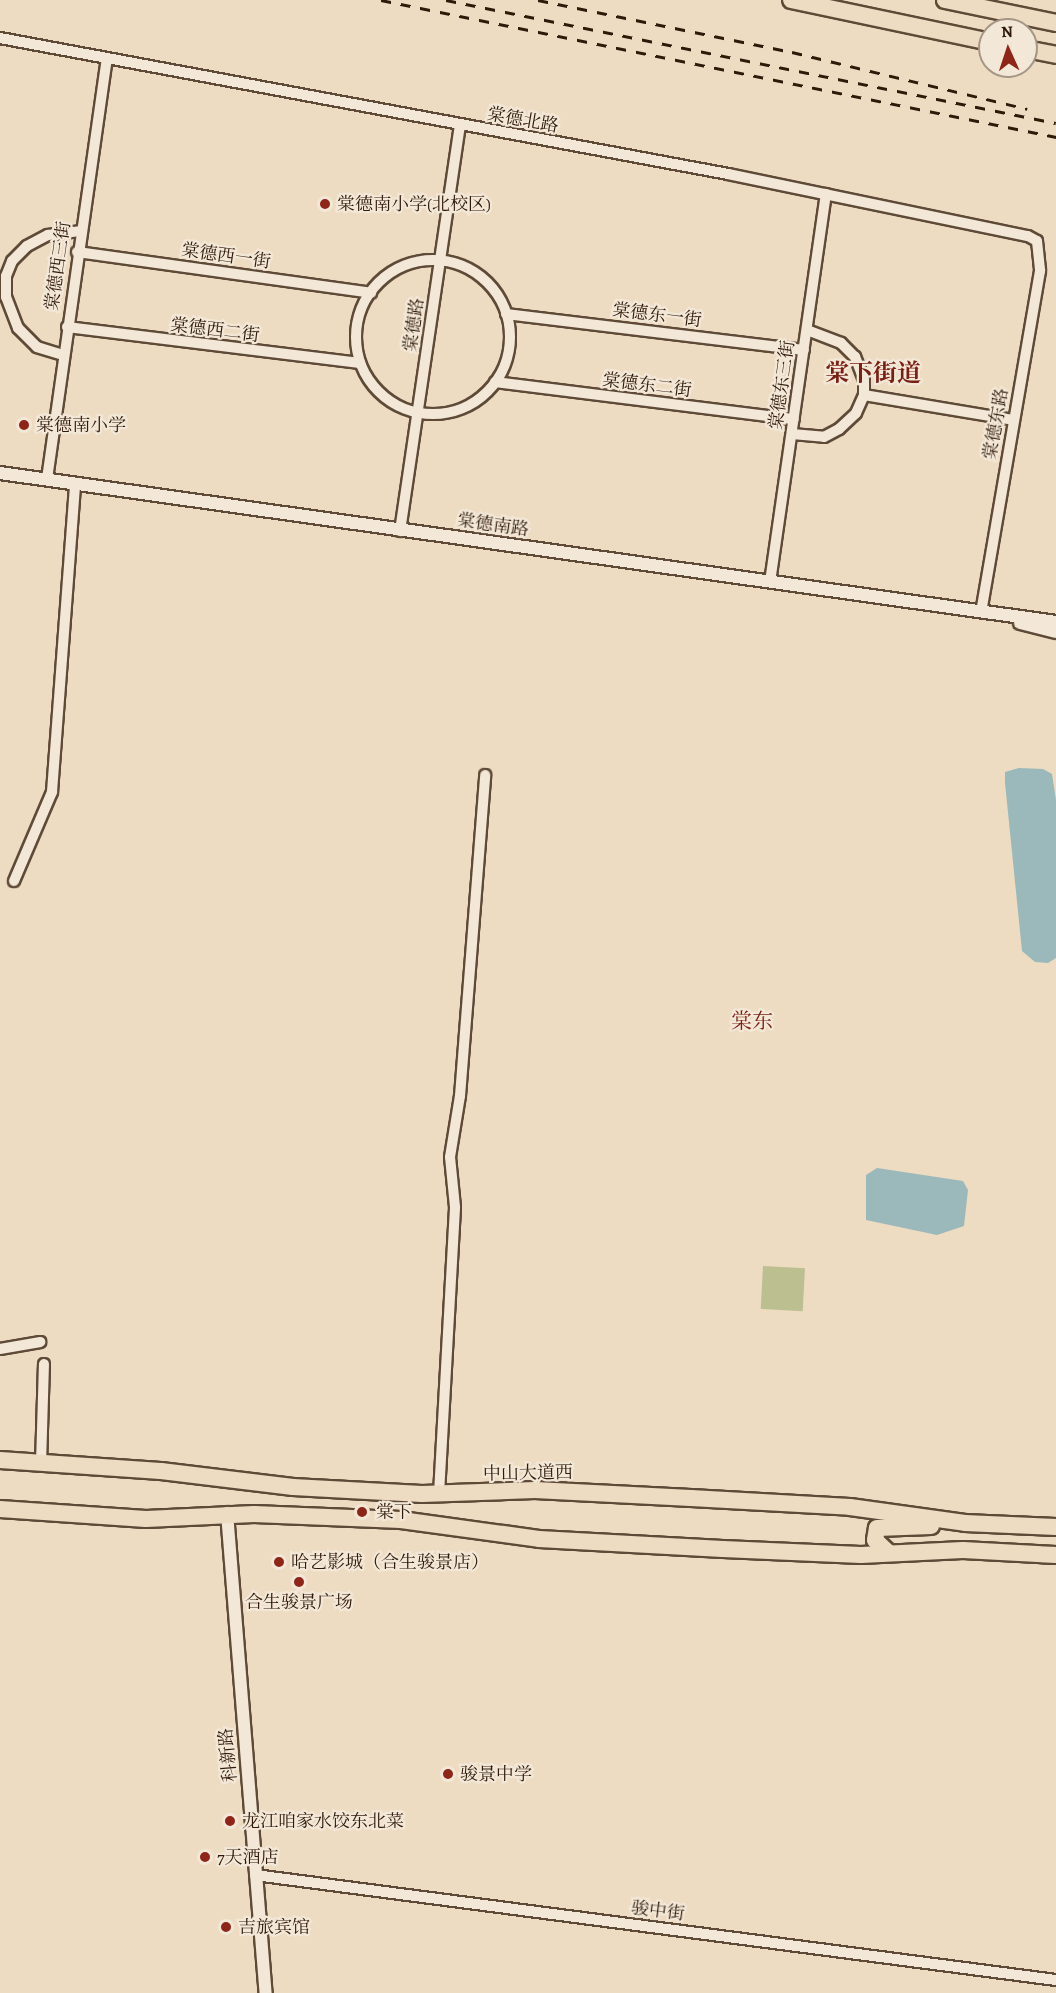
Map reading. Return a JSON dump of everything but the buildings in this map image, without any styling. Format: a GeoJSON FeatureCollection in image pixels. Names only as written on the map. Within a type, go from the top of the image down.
{"type":"FeatureCollection","features":[{"type":"Feature","properties":{"kind":"highway"},"geometry":{"type":"LineString","coordinates":[[791,0],[978,39]]}},
{"type":"Feature","properties":{"kind":"highway"},"geometry":{"type":"LineString","coordinates":[[945,0],[1056,23]]}},
{"type":"Feature","properties":{"kind":"highway"},"geometry":{"type":"LineString","coordinates":[[1038,52],[1056,55]]}},
{"type":"Feature","properties":{"kind":"highway","name":"中山大道西"},"geometry":{"type":"LineString","coordinates":[[0,1460],[161,1471],[293,1487],[439,1494],[536,1490],[670,1496],[850,1507],[965,1523],[1056,1527]]}},
{"type":"Feature","properties":{"kind":"highway"},"geometry":{"type":"LineString","coordinates":[[0,1509],[146,1519],[227,1514],[401,1520],[539,1539],[836,1554],[963,1550],[1056,1555]]}},
{"type":"Feature","properties":{"kind":"highway"},"geometry":{"type":"LineString","coordinates":[[889,1553],[875,1540],[880,1525],[965,1523]]}},
{"type":"Feature","properties":{"kind":"street","name":"棠德北路"},"geometry":{"type":"LineString","coordinates":[[0,38],[826,194],[992,227],[1037,242]]}},
{"type":"Feature","properties":{"kind":"street","name":"棠德西三街"},"geometry":{"type":"LineString","coordinates":[[47,479],[80,231],[107,59]]}},
{"type":"Feature","properties":{"kind":"street","name":"棠德路"},"geometry":{"type":"LineString","coordinates":[[400,531],[460,125]]}},
{"type":"Feature","properties":{"kind":"street","name":"棠德东三街"},"geometry":{"type":"LineString","coordinates":[[770,582],[826,194]]}},
{"type":"Feature","properties":{"kind":"street"},"geometry":{"type":"LineString","coordinates":[[63,356],[37,347],[26,338],[12,316],[2,285],[12,261],[27,246],[48,235],[80,231]]}},
{"type":"Feature","properties":{"kind":"street","name":"棠德东路"},"geometry":{"type":"LineString","coordinates":[[981,612],[1039,279],[1037,242]]}},
{"type":"Feature","properties":{"kind":"street","name":"棠德西一街"},"geometry":{"type":"LineString","coordinates":[[77,252],[370,293]]}},
{"type":"Feature","properties":{"kind":"street"},"geometry":{"type":"LineString","coordinates":[[440,261],[464,267],[485,281],[506,314],[509,349],[495,382],[466,407],[441,414],[418,412],[382,394],[360,363],[357,327],[370,293],[400,268],[440,261]]}},
{"type":"Feature","properties":{"kind":"street","name":"棠德东一街"},"geometry":{"type":"LineString","coordinates":[[506,314],[804,350]]}},
{"type":"Feature","properties":{"kind":"street","name":"棠德西二街"},"geometry":{"type":"LineString","coordinates":[[67,327],[360,363]]}},
{"type":"Feature","properties":{"kind":"street"},"geometry":{"type":"LineString","coordinates":[[792,434],[824,437],[839,429],[856,413],[864,395],[864,380],[855,357],[841,343],[807,330]]}},
{"type":"Feature","properties":{"kind":"street","name":"棠德东二街"},"geometry":{"type":"LineString","coordinates":[[495,382],[794,420]]}},
{"type":"Feature","properties":{"kind":"street"},"geometry":{"type":"LineString","coordinates":[[864,395],[1013,420]]}},
{"type":"Feature","properties":{"kind":"street","name":"棠德南路"},"geometry":{"type":"LineString","coordinates":[[0,473],[981,612]]}},
{"type":"Feature","properties":{"kind":"street"},"geometry":{"type":"LineString","coordinates":[[14,881],[52,792],[75,483]]}},
{"type":"Feature","properties":{"kind":"street"},"geometry":{"type":"LineString","coordinates":[[981,612],[1056,622]]}},
{"type":"Feature","properties":{"kind":"street"},"geometry":{"type":"LineString","coordinates":[[981,612],[1056,632]]}},
{"type":"Feature","properties":{"kind":"street"},"geometry":{"type":"LineString","coordinates":[[439,1494],[455,1207],[450,1157],[460,1096],[485,775]]}},
{"type":"Feature","properties":{"kind":"street"},"geometry":{"type":"LineString","coordinates":[[0,1349],[40,1342]]}},
{"type":"Feature","properties":{"kind":"street"},"geometry":{"type":"LineString","coordinates":[[41,1464],[44,1364]]}},
{"type":"Feature","properties":{"kind":"street","name":"科新路"},"geometry":{"type":"LineString","coordinates":[[227,1514],[266,1993]]}},
{"type":"Feature","properties":{"kind":"street","name":"骏中街"},"geometry":{"type":"LineString","coordinates":[[255,1875],[1056,1980]]}},
{"type":"Feature","properties":{"kind":"green space"},"geometry":{"type":"Polygon","coordinates":[[[763,1266],[805,1268],[803,1311],[761,1309],[763,1266]]]}},
{"type":"Feature","properties":{"kind":"water"},"geometry":{"type":"Polygon","coordinates":[[[1019,768],[1043,769],[1052,774],[1056,800],[1056,958],[1048,963],[1035,962],[1022,951],[1005,783],[1005,772],[1019,768]]]}},
{"type":"Feature","properties":{"kind":"water"},"geometry":{"type":"Polygon","coordinates":[[[877,1168],[963,1181],[968,1190],[964,1226],[937,1235],[866,1220],[866,1175],[877,1168]]]}},
{"type":"Feature","properties":{"kind":"railway"},"geometry":{"type":"LineString","coordinates":[[381,0],[1056,137]]}},
{"type":"Feature","properties":{"kind":"railway"},"geometry":{"type":"LineString","coordinates":[[446,0],[1056,123]]}},
{"type":"Feature","properties":{"kind":"railway"},"geometry":{"type":"LineString","coordinates":[[538,0],[792,52],[1027,109]]}},
{"type":"Feature","properties":{"kind":"place","name":"棠德南小学(北校区)"},"geometry":{"type":"Point","coordinates":[325,204]}},
{"type":"Feature","properties":{"kind":"place","name":"棠德南小学"},"geometry":{"type":"Point","coordinates":[24,425]}},
{"type":"Feature","properties":{"kind":"place","name":"棠下"},"geometry":{"type":"Point","coordinates":[362,1512]}},
{"type":"Feature","properties":{"kind":"place","name":"哈艺影城（合生骏景店）"},"geometry":{"type":"Point","coordinates":[279,1562]}},
{"type":"Feature","properties":{"kind":"place","name":"合生骏景广场"},"geometry":{"type":"Point","coordinates":[299,1582]}},
{"type":"Feature","properties":{"kind":"place","name":"骏景中学"},"geometry":{"type":"Point","coordinates":[448,1774]}},
{"type":"Feature","properties":{"kind":"place","name":"龙江咱家水饺东北菜"},"geometry":{"type":"Point","coordinates":[230,1821]}},
{"type":"Feature","properties":{"kind":"place","name":"7天酒店"},"geometry":{"type":"Point","coordinates":[205,1857]}},
{"type":"Feature","properties":{"kind":"place","name":"吉旅宾馆"},"geometry":{"type":"Point","coordinates":[226,1927]}},
{"type":"Feature","properties":{"kind":"district","name":"棠下街道"},"geometry":{"type":"Point","coordinates":[873,374]}},
{"type":"Feature","properties":{"kind":"district","name":"棠东"},"geometry":{"type":"Point","coordinates":[752,1021]}}]}
